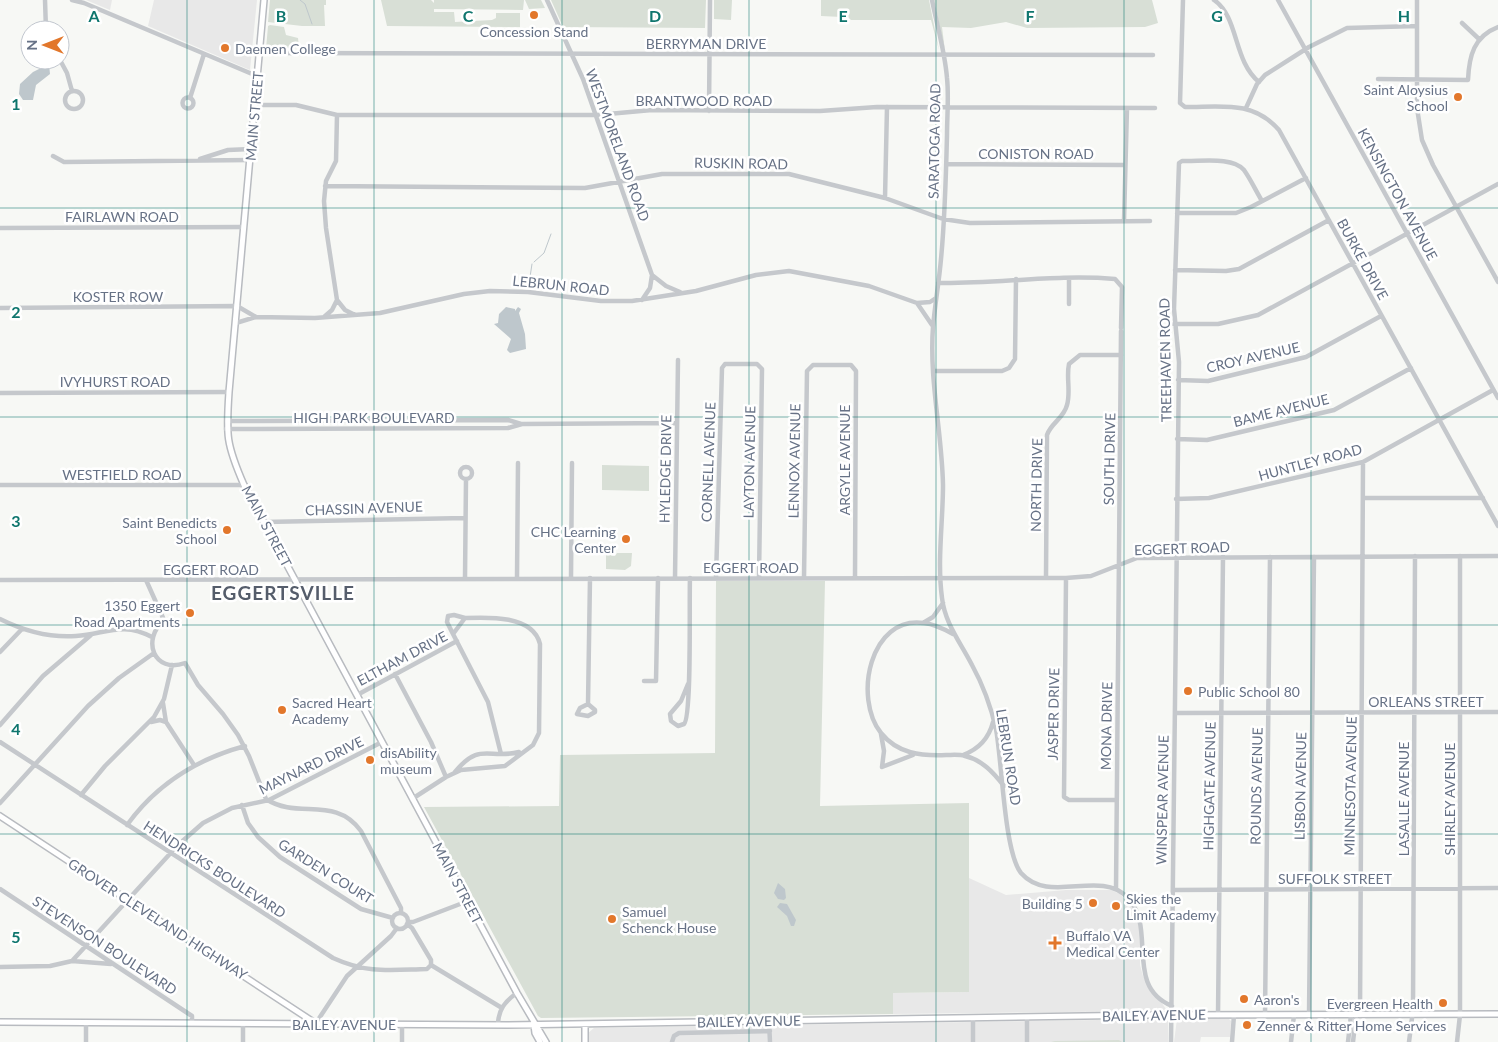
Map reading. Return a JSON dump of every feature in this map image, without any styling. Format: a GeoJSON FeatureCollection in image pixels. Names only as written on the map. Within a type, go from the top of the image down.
{"type":"FeatureCollection","features":[{"type":"Feature","properties":{"kind":"main road","name":"MAIN STREET"},"geometry":{"type":"LineString","coordinates":[[264,0],[226,429],[229,447],[244,484],[264,522],[534,1025],[546,1042]]}},
{"type":"Feature","properties":{"kind":"main road","name":"GROVER CLEVELAND HIGHWAY"},"geometry":{"type":"LineString","coordinates":[[0,816],[316,1023]]}},
{"type":"Feature","properties":{"kind":"main road"},"geometry":{"type":"LineString","coordinates":[[294,1008],[298,1018],[294,1024]]}},
{"type":"Feature","properties":{"kind":"main road","name":"BAILEY AVENUE"},"geometry":{"type":"LineString","coordinates":[[0,1022],[534,1025],[1172,1015],[1498,1014]]}},
{"type":"Feature","properties":{"kind":"main road"},"geometry":{"type":"LineString","coordinates":[[585,1024],[585,1042]]}},
{"type":"Feature","properties":{"kind":"main road","name":"MAIN STREET"},"geometry":{"type":"LineString","coordinates":[[534,1025],[535,1034],[540,1042]]}},
{"type":"Feature","properties":{"kind":"street"},"geometry":{"type":"LineString","coordinates":[[45,0],[46,20]]}},
{"type":"Feature","properties":{"kind":"street"},"geometry":{"type":"LineString","coordinates":[[72,0],[84,3],[258,76]]}},
{"type":"Feature","properties":{"kind":"street","name":"WESTMORELAND ROAD"},"geometry":{"type":"LineString","coordinates":[[548,0],[596,115],[652,275]]}},
{"type":"Feature","properties":{"kind":"street"},"geometry":{"type":"LineString","coordinates":[[708,111],[710,0]]}},
{"type":"Feature","properties":{"kind":"street","name":"SARATOGA ROAD"},"geometry":{"type":"LineString","coordinates":[[932,0],[947,77],[948,107],[938,283]]}},
{"type":"Feature","properties":{"kind":"street","name":"BURKE DRIVE"},"geometry":{"type":"LineString","coordinates":[[1183,0],[1182,106],[1246,108],[1264,116],[1279,130],[1498,526]]}},
{"type":"Feature","properties":{"kind":"street"},"geometry":{"type":"LineString","coordinates":[[1214,0],[1225,12],[1249,72],[1258,82]]}},
{"type":"Feature","properties":{"kind":"street","name":"KENSINGTON AVENUE"},"geometry":{"type":"LineString","coordinates":[[1278,0],[1498,398]]}},
{"type":"Feature","properties":{"kind":"street"},"geometry":{"type":"LineString","coordinates":[[1416,0],[1418,123],[1422,140],[1456,207],[1498,282]]}},
{"type":"Feature","properties":{"kind":"street"},"geometry":{"type":"LineString","coordinates":[[1462,23],[1479,39]]}},
{"type":"Feature","properties":{"kind":"street"},"geometry":{"type":"LineString","coordinates":[[1246,108],[1258,82],[1269,72],[1340,31],[1352,27],[1417,26]]}},
{"type":"Feature","properties":{"kind":"street"},"geometry":{"type":"LineString","coordinates":[[1378,79],[1468,80],[1470,58],[1479,39],[1498,27]]}},
{"type":"Feature","properties":{"kind":"street","name":"BERRYMAN DRIVE"},"geometry":{"type":"LineString","coordinates":[[260,53],[1153,55]]}},
{"type":"Feature","properties":{"kind":"street"},"geometry":{"type":"LineString","coordinates":[[190,98],[204,54]]}},
{"type":"Feature","properties":{"kind":"street"},"geometry":{"type":"LineString","coordinates":[[66,70],[72,91]]}},
{"type":"Feature","properties":{"kind":"street","name":"BRANTWOOD ROAD"},"geometry":{"type":"LineString","coordinates":[[255,105],[308,107],[337,114],[596,115],[652,110],[820,111],[887,107],[1155,108]]}},
{"type":"Feature","properties":{"kind":"street"},"geometry":{"type":"LineString","coordinates":[[885,198],[887,107]]}},
{"type":"Feature","properties":{"kind":"street"},"geometry":{"type":"LineString","coordinates":[[1124,221],[1127,108]]}},
{"type":"Feature","properties":{"kind":"street"},"geometry":{"type":"LineString","coordinates":[[337,114],[336,160],[325,186],[324,216],[337,300],[346,310],[357,316]]}},
{"type":"Feature","properties":{"kind":"street"},"geometry":{"type":"LineString","coordinates":[[192,161],[228,150],[251,149]]}},
{"type":"Feature","properties":{"kind":"street"},"geometry":{"type":"LineString","coordinates":[[54,156],[64,162],[250,160]]}},
{"type":"Feature","properties":{"kind":"street","name":"TREEHAVEN ROAD"},"geometry":{"type":"LineString","coordinates":[[1176,558],[1179,352],[1174,324],[1180,162],[1228,162],[1236,164],[1244,170],[1262,202]]}},
{"type":"Feature","properties":{"kind":"street","name":"CONISTON ROAD"},"geometry":{"type":"LineString","coordinates":[[946,164],[1125,165]]}},
{"type":"Feature","properties":{"kind":"street","name":"RUSKIN ROAD"},"geometry":{"type":"LineString","coordinates":[[325,186],[585,188],[648,176],[679,173],[789,174],[885,198],[943,219],[988,224],[1030,221],[1150,221]]}},
{"type":"Feature","properties":{"kind":"street"},"geometry":{"type":"LineString","coordinates":[[1177,213],[1230,214],[1244,211],[1306,178]]}},
{"type":"Feature","properties":{"kind":"street"},"geometry":{"type":"LineString","coordinates":[[1174,324],[1218,324],[1258,315],[1498,184]]}},
{"type":"Feature","properties":{"kind":"street"},"geometry":{"type":"LineString","coordinates":[[1176,270],[1226,272],[1239,269],[1329,220]]}},
{"type":"Feature","properties":{"kind":"street","name":"FAIRLAWN ROAD"},"geometry":{"type":"LineString","coordinates":[[0,228],[244,227]]}},
{"type":"Feature","properties":{"kind":"street","name":"LEBRUN ROAD"},"geometry":{"type":"LineString","coordinates":[[236,323],[256,317],[324,318],[357,316],[393,311],[464,294],[490,291],[528,292],[601,301],[642,300],[755,276],[793,270],[869,286],[917,303]]}},
{"type":"Feature","properties":{"kind":"street"},"geometry":{"type":"LineString","coordinates":[[642,300],[650,288],[652,275],[666,286],[682,293]]}},
{"type":"Feature","properties":{"kind":"street"},"geometry":{"type":"LineString","coordinates":[[932,372],[1000,372],[1012,366],[1015,359],[1016,279]]}},
{"type":"Feature","properties":{"kind":"street"},"geometry":{"type":"LineString","coordinates":[[938,283],[971,284],[1016,279],[1069,279],[1069,304]]}},
{"type":"Feature","properties":{"kind":"street","name":"SOUTH DRIVE"},"geometry":{"type":"LineString","coordinates":[[1069,279],[1118,281],[1122,287],[1119,563]]}},
{"type":"Feature","properties":{"kind":"street","name":"LEBRUN ROAD"},"geometry":{"type":"LineString","coordinates":[[938,283],[933,326],[932,372],[943,485],[942,603],[954,634],[978,677],[994,720],[1011,850],[1017,866],[1024,875],[1045,887],[1096,886],[1116,889]]}},
{"type":"Feature","properties":{"kind":"street"},"geometry":{"type":"LineString","coordinates":[[917,303],[930,302],[936,298]]}},
{"type":"Feature","properties":{"kind":"street"},"geometry":{"type":"LineString","coordinates":[[324,318],[332,310],[337,300]]}},
{"type":"Feature","properties":{"kind":"street"},"geometry":{"type":"LineString","coordinates":[[917,303],[933,326]]}},
{"type":"Feature","properties":{"kind":"street","name":"LEBRUN ROAD"},"geometry":{"type":"LineString","coordinates":[[237,306],[256,317]]}},
{"type":"Feature","properties":{"kind":"street","name":"KOSTER ROW"},"geometry":{"type":"LineString","coordinates":[[0,308],[237,306]]}},
{"type":"Feature","properties":{"kind":"street","name":"CROY AVENUE"},"geometry":{"type":"LineString","coordinates":[[1178,380],[1208,381],[1306,357],[1382,316]]}},
{"type":"Feature","properties":{"kind":"street","name":"NORTH DRIVE"},"geometry":{"type":"LineString","coordinates":[[1046,578],[1048,435],[1050,428],[1063,414],[1068,402],[1070,364],[1080,355],[1121,355]]}},
{"type":"Feature","properties":{"kind":"street","name":"HYLEDGE DRIVE"},"geometry":{"type":"LineString","coordinates":[[675,578],[678,360]]}},
{"type":"Feature","properties":{"kind":"street","name":"CORNELL AVENUE"},"geometry":{"type":"LineString","coordinates":[[716,578],[722,368],[725,364],[741,364]]}},
{"type":"Feature","properties":{"kind":"street","name":"LAYTON AVENUE"},"geometry":{"type":"LineString","coordinates":[[741,364],[757,364],[762,369],[759,578]]}},
{"type":"Feature","properties":{"kind":"street","name":"LENNOX AVENUE"},"geometry":{"type":"LineString","coordinates":[[804,578],[807,371],[812,365],[831,365]]}},
{"type":"Feature","properties":{"kind":"street","name":"ARGYLE AVENUE"},"geometry":{"type":"LineString","coordinates":[[831,365],[851,365],[856,371],[855,578]]}},
{"type":"Feature","properties":{"kind":"street","name":"BAME AVENUE"},"geometry":{"type":"LineString","coordinates":[[1177,439],[1208,440],[1334,410],[1411,368]]}},
{"type":"Feature","properties":{"kind":"street","name":"HUNTLEY ROAD"},"geometry":{"type":"LineString","coordinates":[[1176,499],[1209,498],[1363,462],[1494,390]]}},
{"type":"Feature","properties":{"kind":"street","name":"IVYHURST ROAD"},"geometry":{"type":"LineString","coordinates":[[0,393],[229,392]]}},
{"type":"Feature","properties":{"kind":"street","name":"HIGH PARK BOULEVARD"},"geometry":{"type":"LineString","coordinates":[[227,421],[508,420],[522,424]]}},
{"type":"Feature","properties":{"kind":"street"},"geometry":{"type":"LineString","coordinates":[[273,421],[273,428]]}},
{"type":"Feature","properties":{"kind":"street"},"geometry":{"type":"LineString","coordinates":[[382,421],[382,428]]}},
{"type":"Feature","properties":{"kind":"street","name":"HIGH PARK BOULEVARD"},"geometry":{"type":"LineString","coordinates":[[226,429],[508,428],[522,424],[677,423]]}},
{"type":"Feature","properties":{"kind":"street"},"geometry":{"type":"LineString","coordinates":[[517,578],[518,462]]}},
{"type":"Feature","properties":{"kind":"street"},"geometry":{"type":"LineString","coordinates":[[571,578],[572,462]]}},
{"type":"Feature","properties":{"kind":"street","name":"MINNESOTA AVENUE"},"geometry":{"type":"LineString","coordinates":[[1353,1042],[1356,1015],[1360,889],[1363,462]]}},
{"type":"Feature","properties":{"kind":"street"},"geometry":{"type":"LineString","coordinates":[[465,578],[466,479]]}},
{"type":"Feature","properties":{"kind":"street","name":"WESTFIELD ROAD"},"geometry":{"type":"LineString","coordinates":[[0,485],[244,484]]}},
{"type":"Feature","properties":{"kind":"street"},"geometry":{"type":"LineString","coordinates":[[1363,498],[1483,498]]}},
{"type":"Feature","properties":{"kind":"street","name":"CHASSIN AVENUE"},"geometry":{"type":"LineString","coordinates":[[264,522],[465,518]]}},
{"type":"Feature","properties":{"kind":"street","name":"LASALLE AVENUE"},"geometry":{"type":"LineString","coordinates":[[1409,1042],[1413,1014],[1414,556]]}},
{"type":"Feature","properties":{"kind":"street","name":"SHIRLEY AVENUE"},"geometry":{"type":"LineString","coordinates":[[1457,1042],[1460,1014],[1460,556]]}},
{"type":"Feature","properties":{"kind":"street","name":"EGGERT ROAD"},"geometry":{"type":"LineString","coordinates":[[0,580],[1066,578],[1091,576],[1119,563],[1137,558],[1498,556]]}},
{"type":"Feature","properties":{"kind":"street","name":"HIGHGATE AVENUE"},"geometry":{"type":"LineString","coordinates":[[1218,1015],[1223,557]]}},
{"type":"Feature","properties":{"kind":"street","name":"ROUNDS AVENUE"},"geometry":{"type":"LineString","coordinates":[[1265,1015],[1270,557]]}},
{"type":"Feature","properties":{"kind":"street","name":"LISBON AVENUE"},"geometry":{"type":"LineString","coordinates":[[1309,1015],[1314,557]]}},
{"type":"Feature","properties":{"kind":"street","name":"WINSPEAR AVENUE"},"geometry":{"type":"LineString","coordinates":[[1171,1042],[1176,558]]}},
{"type":"Feature","properties":{"kind":"street","name":"MONA DRIVE"},"geometry":{"type":"LineString","coordinates":[[1116,889],[1119,563]]}},
{"type":"Feature","properties":{"kind":"street"},"geometry":{"type":"LineString","coordinates":[[588,704],[590,578]]}},
{"type":"Feature","properties":{"kind":"street"},"geometry":{"type":"LineString","coordinates":[[644,681],[656,681],[658,578]]}},
{"type":"Feature","properties":{"kind":"street"},"geometry":{"type":"LineString","coordinates":[[688,684],[681,701],[670,714],[671,721],[678,726],[688,721],[690,578]]}},
{"type":"Feature","properties":{"kind":"street","name":"JASPER DRIVE"},"geometry":{"type":"LineString","coordinates":[[1066,578],[1064,797],[1067,800],[1116,800]]}},
{"type":"Feature","properties":{"kind":"street"},"geometry":{"type":"LineString","coordinates":[[146,580],[164,620],[156,628],[152,636],[154,653],[164,662],[172,665],[184,663],[198,685],[227,719],[245,746],[263,795],[282,806],[333,810],[349,819],[361,831],[401,908],[400,913]]}},
{"type":"Feature","properties":{"kind":"street"},"geometry":{"type":"LineString","coordinates":[[942,603],[937,613],[923,623],[900,627],[891,633],[882,642],[870,666],[867,682],[868,705],[881,733],[884,749],[882,767],[902,758],[917,755],[962,755],[985,765],[1004,786]]}},
{"type":"Feature","properties":{"kind":"street"},"geometry":{"type":"LineString","coordinates":[[412,799],[454,773],[472,768],[502,767],[534,744],[540,733],[539,640],[533,631],[510,619],[448,616],[447,622],[488,702],[501,754]]}},
{"type":"Feature","properties":{"kind":"street"},"geometry":{"type":"LineString","coordinates":[[453,634],[465,618]]}},
{"type":"Feature","properties":{"kind":"street"},"geometry":{"type":"LineString","coordinates":[[0,619],[22,629],[48,635],[74,636],[125,628],[152,636]]}},
{"type":"Feature","properties":{"kind":"street"},"geometry":{"type":"LineString","coordinates":[[923,623],[954,634]]}},
{"type":"Feature","properties":{"kind":"street"},"geometry":{"type":"LineString","coordinates":[[0,652],[22,629]]}},
{"type":"Feature","properties":{"kind":"street"},"geometry":{"type":"LineString","coordinates":[[0,725],[43,676],[76,645],[92,634]]}},
{"type":"Feature","properties":{"kind":"street"},"geometry":{"type":"LineString","coordinates":[[74,636],[76,645]]}},
{"type":"Feature","properties":{"kind":"street","name":"ELTHAM DRIVE"},"geometry":{"type":"LineString","coordinates":[[357,695],[457,641]]}},
{"type":"Feature","properties":{"kind":"street"},"geometry":{"type":"LineString","coordinates":[[0,803],[88,706],[119,678],[154,653]]}},
{"type":"Feature","properties":{"kind":"street"},"geometry":{"type":"LineString","coordinates":[[82,795],[105,766],[150,723],[164,699],[172,665]]}},
{"type":"Feature","properties":{"kind":"street"},"geometry":{"type":"LineString","coordinates":[[395,674],[427,735],[446,777]]}},
{"type":"Feature","properties":{"kind":"street"},"geometry":{"type":"LineString","coordinates":[[164,699],[166,722],[194,765]]}},
{"type":"Feature","properties":{"kind":"street","name":"ORLEANS STREET"},"geometry":{"type":"LineString","coordinates":[[1175,713],[1498,712]]}},
{"type":"Feature","properties":{"kind":"street"},"geometry":{"type":"LineString","coordinates":[[150,723],[160,720],[166,722]]}},
{"type":"Feature","properties":{"kind":"street"},"geometry":{"type":"LineString","coordinates":[[962,755],[975,749],[984,741],[994,720]]}},
{"type":"Feature","properties":{"kind":"street"},"geometry":{"type":"LineString","coordinates":[[881,733],[898,747],[917,755]]}},
{"type":"Feature","properties":{"kind":"street","name":"HENDRICKS BOULEVARD"},"geometry":{"type":"LineString","coordinates":[[0,742],[323,952],[354,967],[396,972],[427,969],[431,965]]}},
{"type":"Feature","properties":{"kind":"street","name":"MAYNARD DRIVE"},"geometry":{"type":"LineString","coordinates":[[72,961],[170,853],[203,824],[222,812],[269,800],[382,742]]}},
{"type":"Feature","properties":{"kind":"street"},"geometry":{"type":"LineString","coordinates":[[127,825],[153,795],[194,765],[245,746]]}},
{"type":"Feature","properties":{"kind":"street"},"geometry":{"type":"LineString","coordinates":[[454,773],[462,762],[477,754],[501,754],[523,751]]}},
{"type":"Feature","properties":{"kind":"street","name":"GARDEN COURT"},"geometry":{"type":"LineString","coordinates":[[242,806],[248,823],[258,837],[280,857],[361,909],[392,918]]}},
{"type":"Feature","properties":{"kind":"street","name":"SUFFOLK STREET"},"geometry":{"type":"LineString","coordinates":[[1173,890],[1498,888]]}},
{"type":"Feature","properties":{"kind":"street","name":"STEVENSON BOULEVARD"},"geometry":{"type":"LineString","coordinates":[[0,889],[192,1016],[192,1023]]}},
{"type":"Feature","properties":{"kind":"street"},"geometry":{"type":"LineString","coordinates":[[1116,889],[1133,902],[1139,913],[1142,925],[1142,963],[1148,982],[1163,1001],[1172,1006]]}},
{"type":"Feature","properties":{"kind":"street"},"geometry":{"type":"LineString","coordinates":[[396,928],[401,928],[407,923],[468,901]]}},
{"type":"Feature","properties":{"kind":"street"},"geometry":{"type":"LineString","coordinates":[[396,928],[393,925],[392,918],[400,913]]}},
{"type":"Feature","properties":{"kind":"street"},"geometry":{"type":"LineString","coordinates":[[400,913],[405,915],[407,923],[431,960],[431,965],[502,1008]]}},
{"type":"Feature","properties":{"kind":"street"},"geometry":{"type":"LineString","coordinates":[[316,1023],[354,967],[391,936],[396,928]]}},
{"type":"Feature","properties":{"kind":"street"},"geometry":{"type":"LineString","coordinates":[[0,967],[50,966],[72,961],[90,961],[115,965]]}},
{"type":"Feature","properties":{"kind":"street"},"geometry":{"type":"LineString","coordinates":[[498,1025],[502,1008],[507,1000],[517,993]]}},
{"type":"Feature","properties":{"kind":"street"},"geometry":{"type":"LineString","coordinates":[[1232,1042],[1234,1015]]}},
{"type":"Feature","properties":{"kind":"street"},"geometry":{"type":"LineString","coordinates":[[1291,1042],[1294,1015]]}},
{"type":"Feature","properties":{"kind":"street","name":"MINNESOTA AVENUE"},"geometry":{"type":"LineString","coordinates":[[1348,1042],[1356,1015]]}},
{"type":"Feature","properties":{"kind":"street"},"geometry":{"type":"LineString","coordinates":[[1027,1017],[1027,1042]]}},
{"type":"Feature","properties":{"kind":"street"},"geometry":{"type":"LineString","coordinates":[[973,1018],[973,1042]]}},
{"type":"Feature","properties":{"kind":"street"},"geometry":{"type":"LineString","coordinates":[[770,1021],[770,1042]]}},
{"type":"Feature","properties":{"kind":"street"},"geometry":{"type":"LineString","coordinates":[[86,1022],[86,1042]]}},
{"type":"Feature","properties":{"kind":"street"},"geometry":{"type":"LineString","coordinates":[[243,1023],[243,1042]]}},
{"type":"Feature","properties":{"kind":"street"},"geometry":{"type":"LineString","coordinates":[[402,1024],[402,1042]]}},
{"type":"Feature","properties":{"kind":"street"},"geometry":{"type":"LineString","coordinates":[[672,1042],[674,1036],[679,1033],[770,1032]]}},
{"type":"Feature","properties":{"kind":"shaded area"},"geometry":{"type":"Polygon","coordinates":[[[86,0],[112,0],[110,10],[86,0]]]}},
{"type":"Feature","properties":{"kind":"shaded area","name":"Daemen College"},"geometry":{"type":"Polygon","coordinates":[[[154,0],[257,0],[250,70],[148,26],[154,0]]]}},
{"type":"Feature","properties":{"kind":"shaded area"},"geometry":{"type":"Polygon","coordinates":[[[270,0],[326,0],[326,5],[324,5],[325,26],[302,26],[268,22],[270,0]]]}},
{"type":"Feature","properties":{"kind":"shaded area"},"geometry":{"type":"Polygon","coordinates":[[[381,0],[431,0],[434,3],[434,0],[524,0],[523,10],[434,9],[434,12],[454,12],[455,22],[492,20],[496,18],[496,13],[520,13],[520,27],[387,26],[381,0]]]}},
{"type":"Feature","properties":{"kind":"shaded area"},"geometry":{"type":"Polygon","coordinates":[[[525,0],[541,0],[545,8],[529,9],[525,0]]]}},
{"type":"Feature","properties":{"kind":"shaded area"},"geometry":{"type":"Polygon","coordinates":[[[551,0],[706,0],[705,28],[563,27],[551,0]]]}},
{"type":"Feature","properties":{"kind":"shaded area"},"geometry":{"type":"Polygon","coordinates":[[[714,0],[732,0],[731,20],[714,19],[714,0]]]}},
{"type":"Feature","properties":{"kind":"shaded area"},"geometry":{"type":"Polygon","coordinates":[[[821,0],[929,0],[939,50],[931,20],[851,20],[842,11],[842,17],[821,16],[821,0]]]}},
{"type":"Feature","properties":{"kind":"shaded area"},"geometry":{"type":"Polygon","coordinates":[[[934,0],[1152,0],[1158,23],[1145,27],[1027,28],[1006,22],[971,28],[942,27],[945,51],[934,0]]]}},
{"type":"Feature","properties":{"kind":"shaded area"},"geometry":{"type":"Polygon","coordinates":[[[268,26],[284,27],[286,35],[298,38],[299,48],[266,49],[268,26]]]}},
{"type":"Feature","properties":{"kind":"shaded area"},"geometry":{"type":"Polygon","coordinates":[[[37,70],[50,70],[50,74],[36,85],[33,100],[23,100],[19,94],[20,84],[37,70]]]}},
{"type":"Feature","properties":{"kind":"shaded area"},"geometry":{"type":"Polygon","coordinates":[[[506,307],[515,309],[515,311],[518,307],[521,309],[519,313],[525,334],[526,349],[510,353],[507,350],[511,339],[494,324],[498,323],[499,314],[506,307]]]}},
{"type":"Feature","properties":{"kind":"shaded area"},"geometry":{"type":"Polygon","coordinates":[[[602,465],[649,466],[649,491],[602,490],[602,465]]]}},
{"type":"Feature","properties":{"kind":"shaded area"},"geometry":{"type":"Polygon","coordinates":[[[617,553],[632,553],[631,566],[625,570],[606,569],[606,554],[615,556],[617,553]]]}},
{"type":"Feature","properties":{"kind":"shaded area"},"geometry":{"type":"Polygon","coordinates":[[[716,581],[825,581],[820,806],[969,803],[969,992],[893,993],[893,1014],[541,1018],[538,1016],[424,807],[559,806],[560,755],[715,753],[716,581]]]}},
{"type":"Feature","properties":{"kind":"shaded area","name":"Buffalo VA Medical Center"},"geometry":{"type":"Polygon","coordinates":[[[969,878],[1006,895],[1066,890],[1111,890],[1120,894],[1134,908],[1140,927],[1140,965],[1143,976],[1166,1009],[1161,1011],[893,1014],[893,993],[969,992],[969,878]]]}},
{"type":"Feature","properties":{"kind":"shaded area"},"geometry":{"type":"Polygon","coordinates":[[[778,883],[785,889],[786,898],[784,900],[778,899],[774,893],[778,883]]]}},
{"type":"Feature","properties":{"kind":"shaded area"},"geometry":{"type":"Polygon","coordinates":[[[780,903],[787,904],[796,920],[794,926],[791,926],[787,916],[777,907],[780,903]]]}},
{"type":"Feature","properties":{"kind":"shaded area"},"geometry":{"type":"Polygon","coordinates":[[[1165,1019],[1168,1021],[1168,1042],[588,1042],[588,1033],[594,1028],[1165,1019]]]}},
{"type":"Feature","properties":{"kind":"shaded area"},"geometry":{"type":"Polygon","coordinates":[[[1177,1019],[1229,1019],[1231,1021],[1230,1037],[1201,1037],[1200,1042],[1174,1042],[1177,1019]]]}},
{"type":"Feature","properties":{"kind":"shaded area"},"geometry":{"type":"Polygon","coordinates":[[[1119,1040],[1122,1042],[1051,1042],[1055,1041],[1119,1040]]]}},
{"type":"Feature","properties":{"kind":"waterway"},"geometry":{"type":"LineString","coordinates":[[300,0],[305,4],[312,24]]}},
{"type":"Feature","properties":{"kind":"waterway"},"geometry":{"type":"LineString","coordinates":[[534,262],[544,253],[551,234]]}},
{"type":"Feature","properties":{"kind":"waterway"},"geometry":{"type":"LineString","coordinates":[[522,285],[530,277],[532,264]]}},
{"type":"Feature","properties":{"kind":"place","name":"Concession Stand"},"geometry":{"type":"Point","coordinates":[534,15]}},
{"type":"Feature","properties":{"kind":"place","name":"Daemen College"},"geometry":{"type":"Point","coordinates":[225,48]}},
{"type":"Feature","properties":{"kind":"place","name":"Saint Aloysius School"},"geometry":{"type":"Point","coordinates":[1458,97]}},
{"type":"Feature","properties":{"kind":"place","name":"Saint Benedicts School"},"geometry":{"type":"Point","coordinates":[227,530]}},
{"type":"Feature","properties":{"kind":"place","name":"CHC Learning Center"},"geometry":{"type":"Point","coordinates":[626,539]}},
{"type":"Feature","properties":{"kind":"place","name":"1350 Eggert Road Apartments"},"geometry":{"type":"Point","coordinates":[190,613]}},
{"type":"Feature","properties":{"kind":"place","name":"Public School 80"},"geometry":{"type":"Point","coordinates":[1188,691]}},
{"type":"Feature","properties":{"kind":"place","name":"Sacred Heart Academy"},"geometry":{"type":"Point","coordinates":[282,710]}},
{"type":"Feature","properties":{"kind":"place","name":"disAbility museum"},"geometry":{"type":"Point","coordinates":[370,760]}},
{"type":"Feature","properties":{"kind":"place","name":"Building 5"},"geometry":{"type":"Point","coordinates":[1093,903]}},
{"type":"Feature","properties":{"kind":"place","name":"Skies the Limit Academy"},"geometry":{"type":"Point","coordinates":[1116,906]}},
{"type":"Feature","properties":{"kind":"place","name":"Samuel Schenck House"},"geometry":{"type":"Point","coordinates":[612,919]}},
{"type":"Feature","properties":{"kind":"place","name":"Buffalo VA Medical Center"},"geometry":{"type":"Point","coordinates":[1055,943]}},
{"type":"Feature","properties":{"kind":"place","name":"Aaron's"},"geometry":{"type":"Point","coordinates":[1244,999]}},
{"type":"Feature","properties":{"kind":"place","name":"Evergreen Health"},"geometry":{"type":"Point","coordinates":[1443,1003]}},
{"type":"Feature","properties":{"kind":"place","name":"Zenner & Ritter Home Services"},"geometry":{"type":"Point","coordinates":[1247,1025]}},
{"type":"Feature","properties":{"kind":"district","name":"EGGERTSVILLE"},"geometry":{"type":"Point","coordinates":[283,592]}}]}
